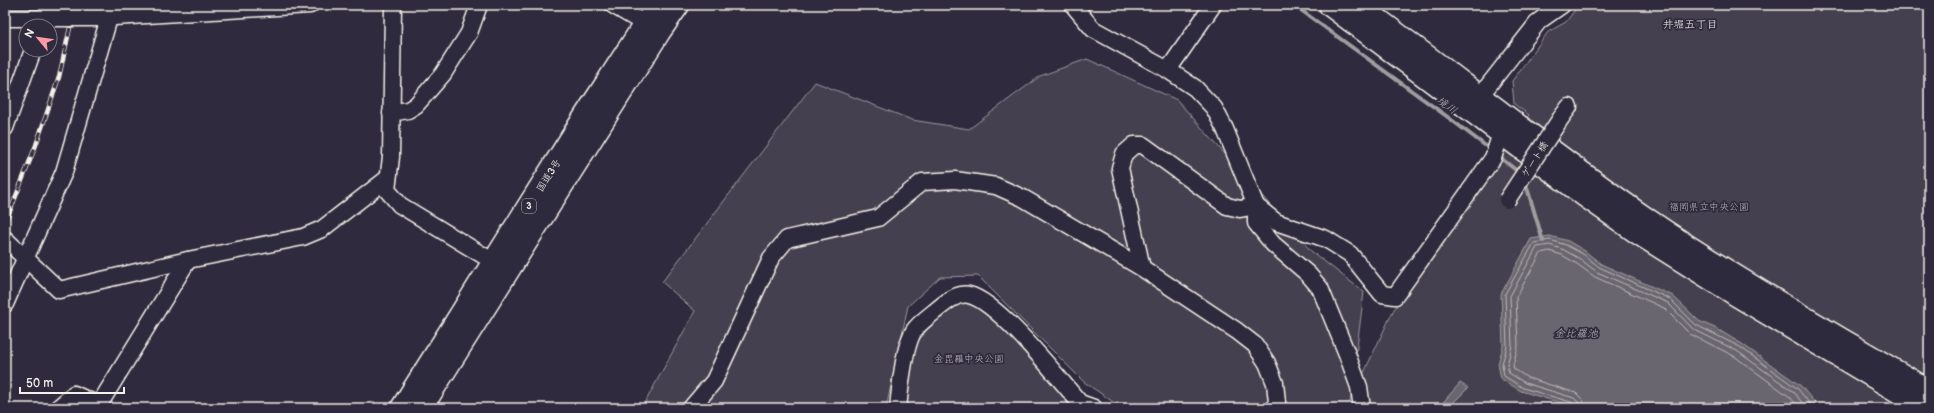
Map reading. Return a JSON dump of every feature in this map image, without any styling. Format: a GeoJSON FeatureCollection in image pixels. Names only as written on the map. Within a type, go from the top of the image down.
{"type":"FeatureCollection","features":[{"type":"Feature","properties":{"kind":"main road","name":"国道3号"},"geometry":{"type":"LineString","coordinates":[[402,408],[644,24],[659,5]]}},
{"type":"Feature","properties":{"kind":"main road","name":"国道3号"},"geometry":{"type":"LineString","coordinates":[[421,408],[658,32],[678,5]]}},
{"type":"Feature","properties":{"kind":"main road"},"geometry":{"type":"LineString","coordinates":[[1330,5],[1650,221],[1720,266],[1929,391]]}},
{"type":"Feature","properties":{"kind":"main road"},"geometry":{"type":"LineString","coordinates":[[1358,5],[1475,103],[1501,133],[1638,233],[1735,294],[1926,408]]}},
{"type":"Feature","properties":{"kind":"street"},"geometry":{"type":"LineString","coordinates":[[5,18],[310,5]]}},
{"type":"Feature","properties":{"kind":"street"},"geometry":{"type":"LineString","coordinates":[[393,5],[391,157],[387,190],[400,205],[494,262]]}},
{"type":"Feature","properties":{"kind":"street"},"geometry":{"type":"LineString","coordinates":[[391,113],[408,110],[416,105],[443,74],[469,33],[479,5]]}},
{"type":"Feature","properties":{"kind":"street"},"geometry":{"type":"LineString","coordinates":[[613,5],[644,24]]}},
{"type":"Feature","properties":{"kind":"street"},"geometry":{"type":"LineString","coordinates":[[1073,5],[1093,29],[1168,70],[1195,88],[1214,108],[1225,129],[1256,206],[1256,223],[1269,239],[1308,274],[1320,288],[1359,387],[1362,408]]}},
{"type":"Feature","properties":{"kind":"street"},"geometry":{"type":"LineString","coordinates":[[1168,70],[1212,5]]}},
{"type":"Feature","properties":{"kind":"street"},"geometry":{"type":"LineString","coordinates":[[1475,103],[1539,21],[1562,5]]}},
{"type":"Feature","properties":{"kind":"street"},"geometry":{"type":"LineString","coordinates":[[5,304],[21,254],[64,172],[105,14]]}},
{"type":"Feature","properties":{"kind":"street"},"geometry":{"type":"LineString","coordinates":[[5,128],[30,58]]}},
{"type":"Feature","properties":{"kind":"street","name":"ゲート橋"},"geometry":{"type":"LineString","coordinates":[[1507,200],[1565,113]]}},
{"type":"Feature","properties":{"kind":"street"},"geometry":{"type":"LineString","coordinates":[[1142,268],[1120,168],[1124,154],[1134,145],[1143,145],[1227,206],[1240,209],[1256,206],[1276,222],[1326,239],[1350,254],[1382,294],[1395,296],[1493,158],[1501,133]]}},
{"type":"Feature","properties":{"kind":"street"},"geometry":{"type":"LineString","coordinates":[[5,239],[59,290],[188,260],[303,237],[322,230],[388,178]]}},
{"type":"Feature","properties":{"kind":"street"},"geometry":{"type":"LineString","coordinates":[[691,408],[714,381],[771,258],[787,239],[878,218],[922,182],[955,180],[996,186],[1023,198],[1142,268],[1238,331],[1255,345],[1267,363],[1275,383],[1277,402],[1276,408]]}},
{"type":"Feature","properties":{"kind":"street"},"geometry":{"type":"LineString","coordinates":[[58,408],[74,394],[96,404],[102,400],[188,260]]}},
{"type":"Feature","properties":{"kind":"street"},"geometry":{"type":"LineString","coordinates":[[898,408],[899,391],[907,347],[915,329],[949,300],[967,295],[981,300],[1014,328],[1080,403],[1094,408]]}},
{"type":"Feature","properties":{"kind":"green space","name":"福岡県立中央公園"},"geometry":{"type":"Polygon","coordinates":[[[1602,5],[1929,5],[1929,408],[1122,408],[1084,382],[978,276],[940,277],[908,306],[886,408],[642,408],[695,311],[662,282],[815,82],[912,120],[969,129],[1040,76],[1087,59],[1177,100],[1311,251],[1364,292],[1350,402],[1393,311],[1529,115],[1514,104],[1512,81],[1548,32],[1566,22],[1577,7],[1593,8],[1602,5]]]}},
{"type":"Feature","properties":{"kind":"green space","name":"金毘羅中央公園"},"geometry":{"type":"Polygon","coordinates":[[[949,300],[981,300],[1094,408],[907,408],[905,359],[949,300]]]}},
{"type":"Feature","properties":{"kind":"water","name":"金比羅池"},"geometry":{"type":"Polygon","coordinates":[[[1550,236],[1568,241],[1585,251],[1601,264],[1673,296],[1699,321],[1717,329],[1742,344],[1801,386],[1819,408],[1577,408],[1521,391],[1501,379],[1498,364],[1503,346],[1501,294],[1531,239],[1550,236]]]}},
{"type":"Feature","properties":{"kind":"water"},"geometry":{"type":"Polygon","coordinates":[[[1460,383],[1468,388],[1448,408],[1438,408],[1460,383]]]}},
{"type":"Feature","properties":{"kind":"waterway","name":"境川"},"geometry":{"type":"LineString","coordinates":[[1294,5],[1491,150]]}},
{"type":"Feature","properties":{"kind":"waterway","name":"境川"},"geometry":{"type":"LineString","coordinates":[[1498,156],[1521,174]]}},
{"type":"Feature","properties":{"kind":"waterway","name":"境川"},"geometry":{"type":"LineString","coordinates":[[1525,181],[1543,241]]}},
{"type":"Feature","properties":{"kind":"railway"},"geometry":{"type":"LineString","coordinates":[[5,224],[36,145],[59,77],[75,5]]}},
{"type":"Feature","properties":{"kind":"district","name":"井堀五丁目"},"geometry":{"type":"Point","coordinates":[1690,24]}}]}
